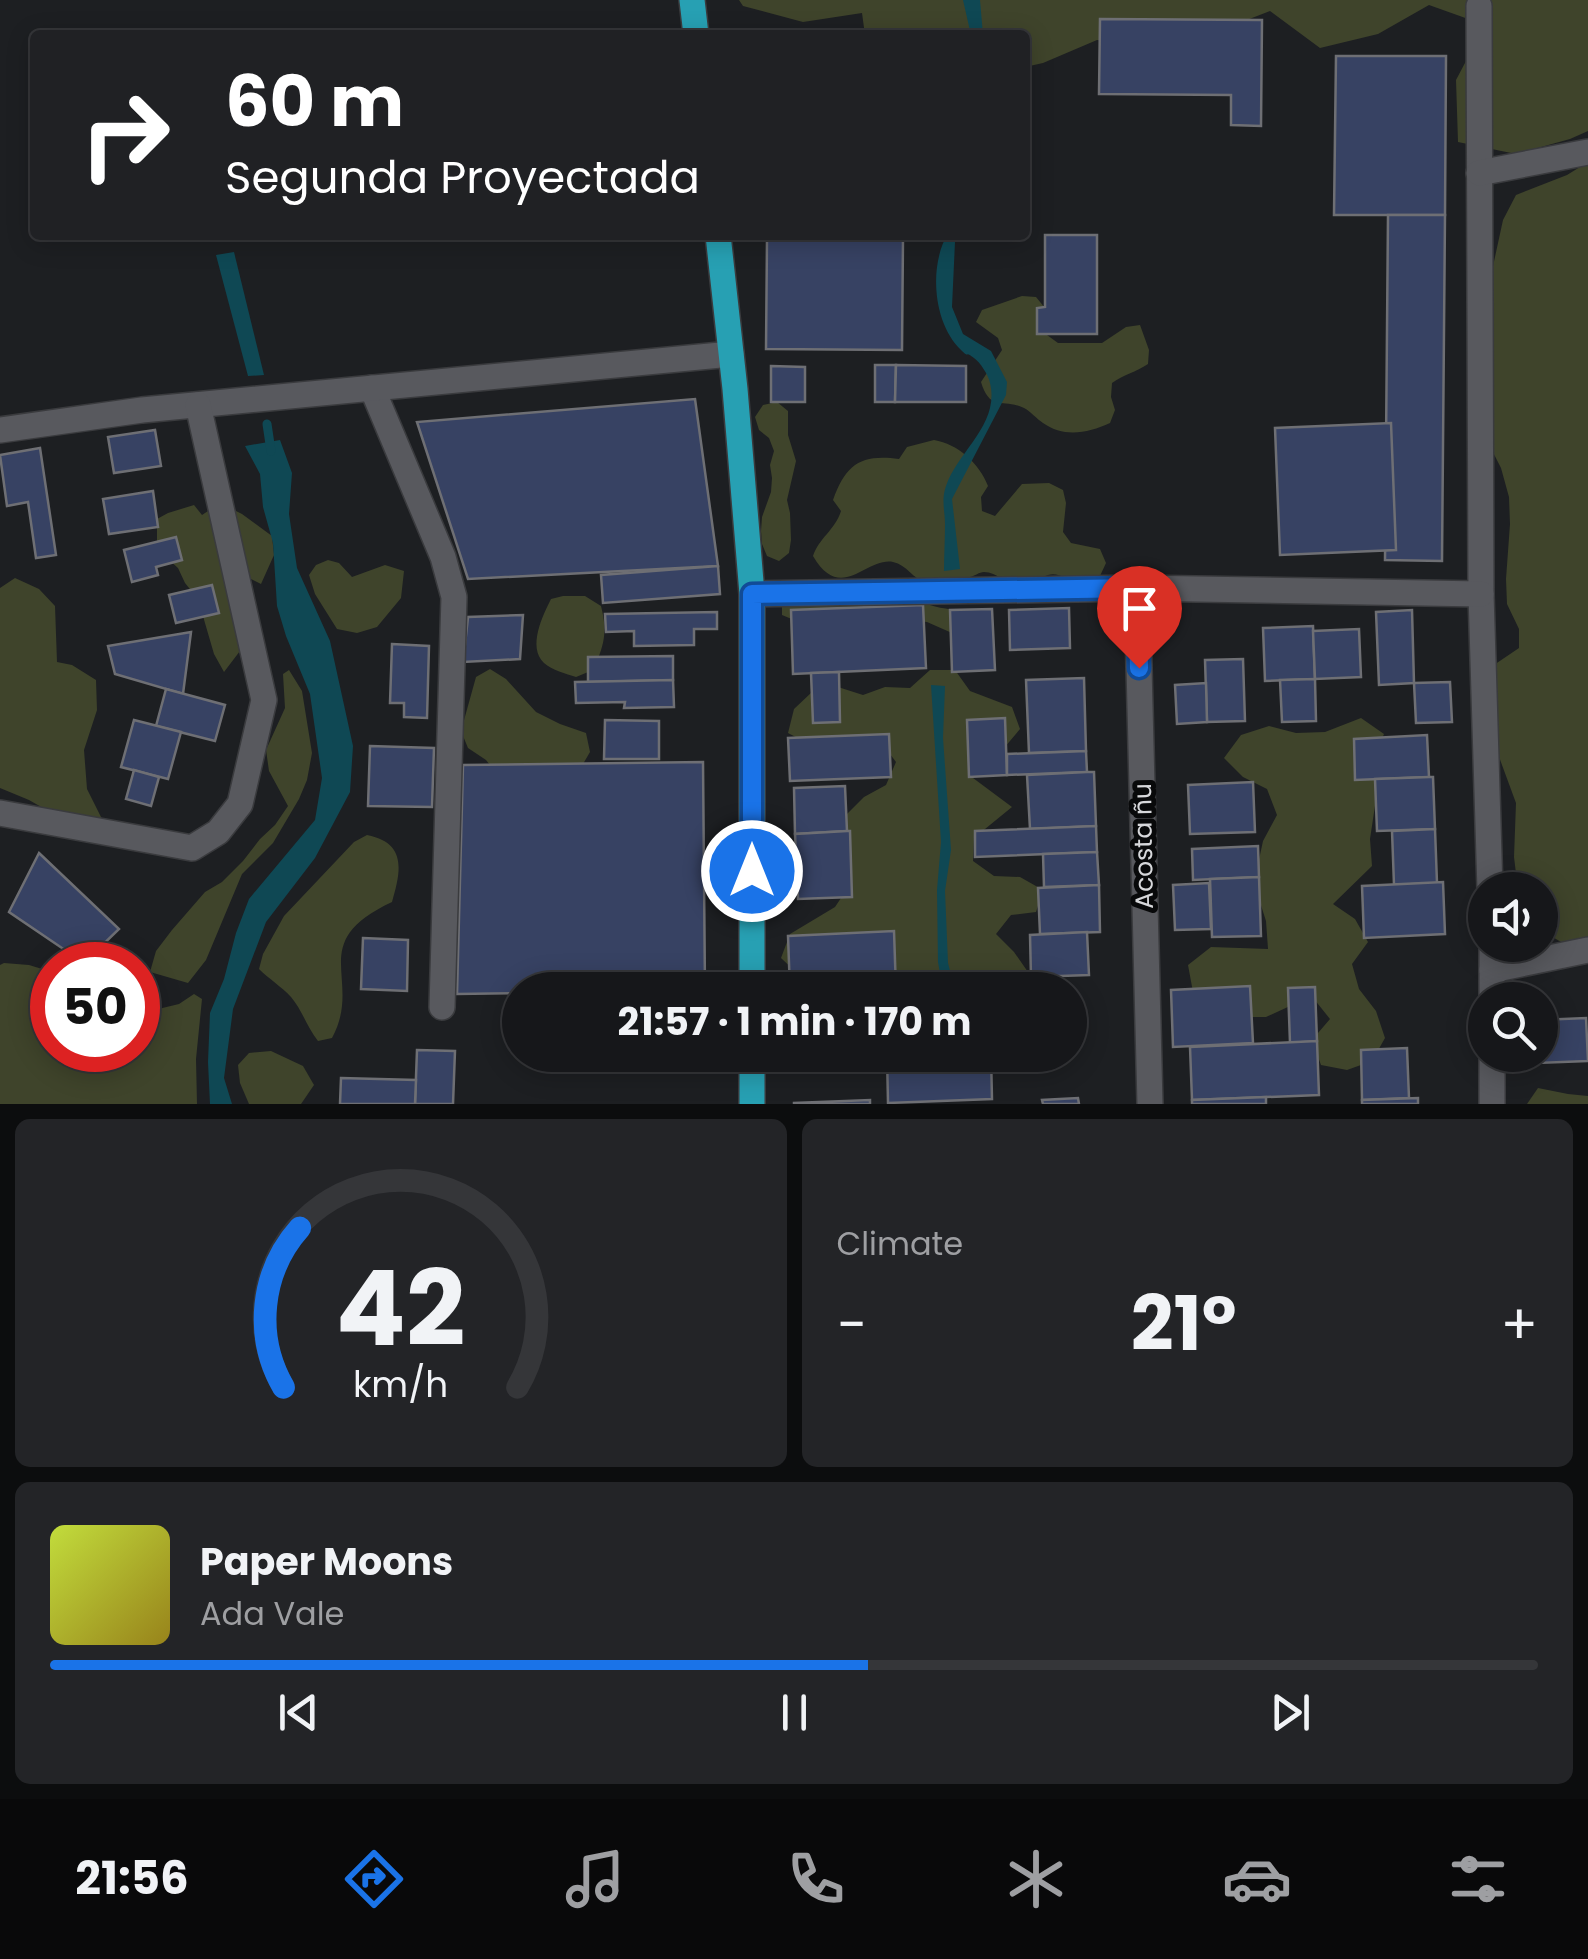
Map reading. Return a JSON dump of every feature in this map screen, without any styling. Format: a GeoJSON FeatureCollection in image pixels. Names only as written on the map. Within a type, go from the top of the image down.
{"type":"FeatureCollection","features":[{"type":"Feature","properties":{"kind":"main road"},"geometry":{"type":"LineString","coordinates":[[692,0],[695,30]]}},
{"type":"Feature","properties":{"kind":"main road"},"geometry":{"type":"LineString","coordinates":[[719,240],[752,594],[752,972]]}},
{"type":"Feature","properties":{"kind":"main road"},"geometry":{"type":"LineString","coordinates":[[752,1072],[752,1104]]}},
{"type":"Feature","properties":{"kind":"street"},"geometry":{"type":"LineString","coordinates":[[1479,6],[1481,594],[1489,872]]}},
{"type":"Feature","properties":{"kind":"street"},"geometry":{"type":"LineString","coordinates":[[1479,173],[1588,152]]}},
{"type":"Feature","properties":{"kind":"street"},"geometry":{"type":"LineString","coordinates":[[0,430],[198,404],[731,354]]}},
{"type":"Feature","properties":{"kind":"street"},"geometry":{"type":"LineString","coordinates":[[372,388],[444,557],[454,597],[442,1007]]}},
{"type":"Feature","properties":{"kind":"street"},"geometry":{"type":"LineString","coordinates":[[0,813],[192,848],[218,832],[240,804],[264,700],[198,404]]}},
{"type":"Feature","properties":{"kind":"street"},"geometry":{"type":"LineString","coordinates":[[752,594],[1137,588],[1481,594]]}},
{"type":"Feature","properties":{"kind":"street","name":"Acosta ñu"},"geometry":{"type":"LineString","coordinates":[[1137,588],[1150,1104]]}},
{"type":"Feature","properties":{"kind":"street"},"geometry":{"type":"LineString","coordinates":[[1558,952],[1588,950]]}},
{"type":"Feature","properties":{"kind":"street"},"geometry":{"type":"LineString","coordinates":[[1492,1072],[1492,1104]]}},
{"type":"Feature","properties":{"kind":"green space"},"geometry":{"type":"Polygon","coordinates":[[[739,0],[1588,0],[1588,131],[1516,154],[1458,142],[1456,80],[1485,25],[1429,5],[1378,34],[1320,48],[1270,11],[1216,32],[1158,46],[1097,40],[1030,66],[1030,30],[864,30],[862,13],[803,22],[743,6],[739,0]]]}},
{"type":"Feature","properties":{"kind":"green space"},"geometry":{"type":"Polygon","coordinates":[[[1588,162],[1588,947],[1573,949],[1558,940],[1558,872],[1516,872],[1516,803],[1495,746],[1485,671],[1519,648],[1519,629],[1507,604],[1509,497],[1501,468],[1476,419],[1490,280],[1503,220],[1516,195],[1567,175],[1588,162]]]}},
{"type":"Feature","properties":{"kind":"green space"},"geometry":{"type":"Polygon","coordinates":[[[1022,296],[1036,297],[1045,308],[1047,335],[1058,343],[1102,343],[1126,327],[1140,325],[1149,350],[1148,364],[1112,383],[1115,410],[1110,423],[1085,431],[1059,431],[1024,408],[989,397],[981,382],[1002,350],[998,338],[976,322],[982,310],[1022,296]]]}},
{"type":"Feature","properties":{"kind":"green space"},"geometry":{"type":"Polygon","coordinates":[[[777,402],[788,411],[788,435],[796,461],[787,500],[789,553],[779,561],[767,556],[762,544],[762,517],[771,492],[774,451],[755,417],[763,405],[777,402]]]}},
{"type":"Feature","properties":{"kind":"green space"},"geometry":{"type":"Polygon","coordinates":[[[934,440],[959,450],[979,470],[988,486],[981,497],[982,511],[995,516],[1022,484],[1049,483],[1063,490],[1063,532],[1071,543],[1100,549],[1106,563],[1100,576],[1077,580],[1052,574],[1020,586],[984,572],[953,582],[931,583],[893,562],[883,562],[843,578],[823,570],[813,556],[841,511],[833,500],[843,478],[865,460],[899,459],[907,447],[934,440]]]}},
{"type":"Feature","properties":{"kind":"green space"},"geometry":{"type":"Polygon","coordinates":[[[220,503],[272,536],[274,555],[261,584],[235,571],[240,651],[224,672],[214,654],[198,599],[178,568],[157,549],[157,519],[194,505],[202,515],[220,503]]]}},
{"type":"Feature","properties":{"kind":"green space"},"geometry":{"type":"Polygon","coordinates":[[[328,560],[339,563],[352,577],[385,565],[404,571],[401,598],[377,627],[357,633],[337,629],[315,594],[309,575],[316,565],[328,560]]]}},
{"type":"Feature","properties":{"kind":"green space"},"geometry":{"type":"Polygon","coordinates":[[[15,578],[39,589],[55,606],[57,662],[72,665],[96,680],[97,710],[84,750],[87,789],[102,819],[57,816],[0,788],[0,588],[15,578]]]}},
{"type":"Feature","properties":{"kind":"green space"},"geometry":{"type":"Polygon","coordinates":[[[585,596],[601,606],[603,616],[604,639],[597,661],[593,670],[576,677],[544,663],[537,648],[538,631],[551,599],[585,596]]]}},
{"type":"Feature","properties":{"kind":"green space"},"geometry":{"type":"Polygon","coordinates":[[[920,601],[962,612],[952,633],[927,622],[794,620],[782,615],[782,602],[920,601]]]}},
{"type":"Feature","properties":{"kind":"green space"},"geometry":{"type":"Polygon","coordinates":[[[490,669],[506,679],[536,712],[586,733],[590,752],[583,764],[497,774],[486,760],[468,748],[461,731],[476,677],[490,669]]]}},
{"type":"Feature","properties":{"kind":"green space"},"geometry":{"type":"Polygon","coordinates":[[[289,670],[302,691],[312,753],[307,780],[273,843],[242,874],[206,960],[188,983],[160,975],[160,946],[205,892],[243,861],[288,806],[269,771],[266,750],[285,708],[283,674],[289,670]]]}},
{"type":"Feature","properties":{"kind":"green space"},"geometry":{"type":"Polygon","coordinates":[[[930,670],[955,670],[970,691],[1012,707],[1020,729],[1004,748],[982,756],[969,775],[1012,807],[974,838],[973,861],[994,876],[1020,877],[1043,890],[1036,912],[1011,915],[996,934],[1028,972],[796,972],[781,958],[790,934],[835,907],[849,886],[845,816],[864,797],[886,785],[896,762],[881,742],[809,744],[788,733],[794,709],[812,692],[838,687],[863,695],[885,687],[910,688],[930,670]]]}},
{"type":"Feature","properties":{"kind":"green space"},"geometry":{"type":"Polygon","coordinates":[[[1361,718],[1384,734],[1373,759],[1378,786],[1370,839],[1372,866],[1333,904],[1355,919],[1368,942],[1352,964],[1359,989],[1376,1011],[1385,1038],[1372,1061],[1347,1070],[1321,1065],[1312,1040],[1330,1019],[1314,999],[1266,1017],[1239,1017],[1193,992],[1188,965],[1211,947],[1268,949],[1257,869],[1263,841],[1277,815],[1267,789],[1243,777],[1224,758],[1241,735],[1269,726],[1296,733],[1325,732],[1361,718]]]}},
{"type":"Feature","properties":{"kind":"green space"},"geometry":{"type":"Polygon","coordinates":[[[367,835],[389,844],[395,852],[399,869],[395,891],[392,902],[365,917],[350,932],[341,963],[340,1017],[332,1038],[318,1041],[291,997],[259,969],[284,916],[354,842],[367,835]]]}},
{"type":"Feature","properties":{"kind":"green space"},"geometry":{"type":"Polygon","coordinates":[[[0,965],[30,965],[30,1072],[160,1072],[160,1009],[179,1004],[194,994],[202,999],[196,1059],[197,1104],[0,1104],[0,965]]]}},
{"type":"Feature","properties":{"kind":"green space"},"geometry":{"type":"Polygon","coordinates":[[[271,1051],[303,1066],[314,1085],[301,1104],[249,1104],[238,1065],[249,1053],[271,1051]]]}},
{"type":"Feature","properties":{"kind":"green space"},"geometry":{"type":"Polygon","coordinates":[[[1538,1088],[1588,1096],[1588,1104],[1527,1104],[1538,1088]]]}},
{"type":"Feature","properties":{"kind":"water"},"geometry":{"type":"Polygon","coordinates":[[[963,0],[980,0],[983,30],[970,30],[963,0]]]}},
{"type":"Feature","properties":{"kind":"water"},"geometry":{"type":"Polygon","coordinates":[[[945,240],[956,240],[952,307],[963,334],[991,351],[1007,382],[1006,395],[952,499],[960,569],[944,571],[945,491],[952,473],[984,424],[991,398],[986,373],[964,353],[944,325],[936,278],[945,240]]]}},
{"type":"Feature","properties":{"kind":"water"},"geometry":{"type":"Polygon","coordinates":[[[234,252],[264,375],[248,376],[216,255],[234,252]]]}},
{"type":"Feature","properties":{"kind":"water"},"geometry":{"type":"Polygon","coordinates":[[[280,440],[292,473],[289,514],[297,568],[330,641],[353,746],[350,792],[315,858],[266,922],[233,1009],[224,1078],[232,1104],[210,1104],[210,1013],[236,933],[249,899],[315,820],[322,778],[310,694],[277,606],[273,543],[263,507],[260,474],[245,446],[280,440]]]}},
{"type":"Feature","properties":{"kind":"water"},"geometry":{"type":"Polygon","coordinates":[[[931,685],[945,686],[943,738],[951,850],[945,891],[950,972],[940,972],[938,962],[941,842],[931,685]]]}},
{"type":"Feature","properties":{"kind":"building"},"geometry":{"type":"Polygon","coordinates":[[[1100,19],[1262,20],[1261,126],[1231,125],[1231,95],[1099,94],[1100,19]]]}},
{"type":"Feature","properties":{"kind":"building"},"geometry":{"type":"Polygon","coordinates":[[[1336,56],[1446,56],[1445,215],[1334,215],[1336,56]]]}},
{"type":"Feature","properties":{"kind":"building"},"geometry":{"type":"Polygon","coordinates":[[[1388,215],[1445,215],[1442,561],[1385,560],[1388,215]]]}},
{"type":"Feature","properties":{"kind":"building"},"geometry":{"type":"Polygon","coordinates":[[[1045,235],[1097,235],[1097,334],[1037,334],[1037,308],[1045,307],[1045,235]]]}},
{"type":"Feature","properties":{"kind":"building"},"geometry":{"type":"Polygon","coordinates":[[[767,240],[903,240],[902,350],[766,349],[767,240]]]}},
{"type":"Feature","properties":{"kind":"building"},"geometry":{"type":"Polygon","coordinates":[[[875,365],[896,365],[895,402],[875,402],[875,365]]]}},
{"type":"Feature","properties":{"kind":"building"},"geometry":{"type":"Polygon","coordinates":[[[896,365],[966,366],[966,402],[895,402],[896,365]]]}},
{"type":"Feature","properties":{"kind":"building"},"geometry":{"type":"Polygon","coordinates":[[[771,366],[805,367],[805,402],[771,402],[771,366]]]}},
{"type":"Feature","properties":{"kind":"building"},"geometry":{"type":"Polygon","coordinates":[[[695,399],[718,566],[468,579],[417,422],[695,399]]]}},
{"type":"Feature","properties":{"kind":"building"},"geometry":{"type":"Polygon","coordinates":[[[1391,423],[1396,550],[1280,555],[1275,428],[1391,423]]]}},
{"type":"Feature","properties":{"kind":"building"},"geometry":{"type":"Polygon","coordinates":[[[155,430],[161,466],[114,473],[108,437],[155,430]]]}},
{"type":"Feature","properties":{"kind":"building"},"geometry":{"type":"Polygon","coordinates":[[[40,448],[56,555],[36,558],[28,502],[7,506],[0,455],[40,448]]]}},
{"type":"Feature","properties":{"kind":"building"},"geometry":{"type":"Polygon","coordinates":[[[153,491],[158,527],[109,534],[103,499],[153,491]]]}},
{"type":"Feature","properties":{"kind":"building"},"geometry":{"type":"Polygon","coordinates":[[[176,537],[182,560],[156,567],[158,575],[132,582],[124,550],[176,537]]]}},
{"type":"Feature","properties":{"kind":"building"},"geometry":{"type":"Polygon","coordinates":[[[718,566],[720,594],[603,603],[601,575],[718,566]]]}},
{"type":"Feature","properties":{"kind":"building"},"geometry":{"type":"Polygon","coordinates":[[[212,585],[219,613],[176,623],[169,595],[212,585]]]}},
{"type":"Feature","properties":{"kind":"building"},"geometry":{"type":"Polygon","coordinates":[[[923,605],[926,668],[793,674],[791,610],[923,605]]]}},
{"type":"Feature","properties":{"kind":"building"},"geometry":{"type":"Polygon","coordinates":[[[1069,608],[1070,648],[1010,650],[1009,610],[1069,608]]]}},
{"type":"Feature","properties":{"kind":"building"},"geometry":{"type":"Polygon","coordinates":[[[992,609],[995,670],[952,672],[950,610],[992,609]]]}},
{"type":"Feature","properties":{"kind":"building"},"geometry":{"type":"Polygon","coordinates":[[[1412,610],[1414,683],[1379,685],[1376,612],[1412,610]]]}},
{"type":"Feature","properties":{"kind":"building"},"geometry":{"type":"Polygon","coordinates":[[[717,612],[717,629],[694,629],[694,645],[634,646],[634,631],[606,632],[605,614],[717,612]]]}},
{"type":"Feature","properties":{"kind":"building"},"geometry":{"type":"Polygon","coordinates":[[[523,615],[520,659],[463,662],[468,617],[523,615]]]}},
{"type":"Feature","properties":{"kind":"building"},"geometry":{"type":"Polygon","coordinates":[[[1313,626],[1315,679],[1265,681],[1263,628],[1313,626]]]}},
{"type":"Feature","properties":{"kind":"building"},"geometry":{"type":"Polygon","coordinates":[[[1359,629],[1361,677],[1315,679],[1313,631],[1359,629]]]}},
{"type":"Feature","properties":{"kind":"building"},"geometry":{"type":"Polygon","coordinates":[[[191,632],[183,694],[115,674],[108,646],[191,632]]]}},
{"type":"Feature","properties":{"kind":"building"},"geometry":{"type":"Polygon","coordinates":[[[392,644],[429,646],[427,718],[404,717],[404,703],[390,703],[392,644]]]}},
{"type":"Feature","properties":{"kind":"building"},"geometry":{"type":"Polygon","coordinates":[[[673,656],[673,680],[588,682],[588,657],[673,656]]]}},
{"type":"Feature","properties":{"kind":"building"},"geometry":{"type":"Polygon","coordinates":[[[1243,659],[1245,721],[1207,722],[1205,660],[1243,659]]]}},
{"type":"Feature","properties":{"kind":"building"},"geometry":{"type":"Polygon","coordinates":[[[839,672],[840,722],[813,723],[811,673],[839,672]]]}},
{"type":"Feature","properties":{"kind":"building"},"geometry":{"type":"Polygon","coordinates":[[[1084,678],[1086,751],[1029,753],[1026,680],[1084,678]]]}},
{"type":"Feature","properties":{"kind":"building"},"geometry":{"type":"Polygon","coordinates":[[[1315,679],[1316,721],[1282,722],[1280,680],[1315,679]]]}},
{"type":"Feature","properties":{"kind":"building"},"geometry":{"type":"Polygon","coordinates":[[[673,680],[674,707],[624,708],[625,702],[576,703],[575,682],[673,680]]]}},
{"type":"Feature","properties":{"kind":"building"},"geometry":{"type":"Polygon","coordinates":[[[1450,682],[1452,722],[1416,723],[1414,683],[1450,682]]]}},
{"type":"Feature","properties":{"kind":"building"},"geometry":{"type":"Polygon","coordinates":[[[1206,683],[1207,722],[1177,724],[1175,685],[1206,683]]]}},
{"type":"Feature","properties":{"kind":"building"},"geometry":{"type":"Polygon","coordinates":[[[166,689],[225,705],[215,741],[156,726],[166,689]]]}},
{"type":"Feature","properties":{"kind":"building"},"geometry":{"type":"Polygon","coordinates":[[[1005,718],[1007,775],[969,777],[967,720],[1005,718]]]}},
{"type":"Feature","properties":{"kind":"building"},"geometry":{"type":"Polygon","coordinates":[[[134,720],[181,732],[168,779],[121,767],[134,720]]]}},
{"type":"Feature","properties":{"kind":"building"},"geometry":{"type":"Polygon","coordinates":[[[605,720],[659,721],[659,759],[604,759],[605,720]]]}},
{"type":"Feature","properties":{"kind":"building"},"geometry":{"type":"Polygon","coordinates":[[[889,734],[891,777],[790,781],[788,738],[889,734]]]}},
{"type":"Feature","properties":{"kind":"building"},"geometry":{"type":"Polygon","coordinates":[[[1427,735],[1429,777],[1355,780],[1354,739],[1427,735]]]}},
{"type":"Feature","properties":{"kind":"building"},"geometry":{"type":"Polygon","coordinates":[[[370,746],[434,748],[432,807],[368,806],[370,746]]]}},
{"type":"Feature","properties":{"kind":"building"},"geometry":{"type":"Polygon","coordinates":[[[1086,751],[1087,772],[1007,775],[1007,754],[1086,751]]]}},
{"type":"Feature","properties":{"kind":"building"},"geometry":{"type":"Polygon","coordinates":[[[703,762],[705,972],[502,972],[502,993],[457,994],[463,765],[703,762]]]}},
{"type":"Feature","properties":{"kind":"building"},"geometry":{"type":"Polygon","coordinates":[[[134,770],[159,777],[151,806],[126,799],[134,770]]]}},
{"type":"Feature","properties":{"kind":"building"},"geometry":{"type":"Polygon","coordinates":[[[1094,772],[1096,826],[1030,829],[1027,775],[1094,772]]]}},
{"type":"Feature","properties":{"kind":"building"},"geometry":{"type":"Polygon","coordinates":[[[1433,777],[1435,829],[1377,831],[1375,779],[1433,777]]]}},
{"type":"Feature","properties":{"kind":"building"},"geometry":{"type":"Polygon","coordinates":[[[1253,782],[1255,832],[1190,834],[1188,785],[1253,782]]]}},
{"type":"Feature","properties":{"kind":"building"},"geometry":{"type":"Polygon","coordinates":[[[845,786],[847,831],[795,834],[794,788],[845,786]]]}},
{"type":"Feature","properties":{"kind":"building"},"geometry":{"type":"Polygon","coordinates":[[[1096,826],[1097,852],[975,857],[975,831],[1096,826]]]}},
{"type":"Feature","properties":{"kind":"building"},"geometry":{"type":"Polygon","coordinates":[[[1435,829],[1437,883],[1394,885],[1392,831],[1435,829]]]}},
{"type":"Feature","properties":{"kind":"building"},"geometry":{"type":"Polygon","coordinates":[[[850,831],[852,897],[798,899],[795,834],[850,831]]]}},
{"type":"Feature","properties":{"kind":"building"},"geometry":{"type":"Polygon","coordinates":[[[1258,846],[1259,877],[1193,880],[1192,849],[1258,846]]]}},
{"type":"Feature","properties":{"kind":"building"},"geometry":{"type":"Polygon","coordinates":[[[1097,852],[1099,885],[1044,887],[1043,854],[1097,852]]]}},
{"type":"Feature","properties":{"kind":"building"},"geometry":{"type":"Polygon","coordinates":[[[39,853],[119,929],[106,942],[53,942],[9,912],[39,853]]]}},
{"type":"Feature","properties":{"kind":"building"},"geometry":{"type":"Polygon","coordinates":[[[1259,877],[1261,936],[1212,937],[1210,879],[1259,877]]]}},
{"type":"Feature","properties":{"kind":"building"},"geometry":{"type":"Polygon","coordinates":[[[1443,882],[1445,934],[1364,938],[1362,886],[1443,882]]]}},
{"type":"Feature","properties":{"kind":"building"},"geometry":{"type":"Polygon","coordinates":[[[1209,883],[1211,929],[1175,930],[1173,885],[1209,883]]]}},
{"type":"Feature","properties":{"kind":"building"},"geometry":{"type":"Polygon","coordinates":[[[1099,885],[1100,932],[1040,934],[1038,888],[1099,885]]]}},
{"type":"Feature","properties":{"kind":"building"},"geometry":{"type":"Polygon","coordinates":[[[894,931],[895,972],[789,972],[788,936],[894,931]]]}},
{"type":"Feature","properties":{"kind":"building"},"geometry":{"type":"Polygon","coordinates":[[[1087,932],[1089,975],[1031,972],[1030,935],[1087,932]]]}},
{"type":"Feature","properties":{"kind":"building"},"geometry":{"type":"Polygon","coordinates":[[[363,938],[408,940],[407,991],[361,989],[363,938]]]}},
{"type":"Feature","properties":{"kind":"building"},"geometry":{"type":"Polygon","coordinates":[[[1250,986],[1253,1043],[1173,1047],[1171,990],[1250,986]]]}},
{"type":"Feature","properties":{"kind":"building"},"geometry":{"type":"Polygon","coordinates":[[[1315,987],[1317,1041],[1290,1043],[1288,988],[1315,987]]]}},
{"type":"Feature","properties":{"kind":"building"},"geometry":{"type":"Polygon","coordinates":[[[1586,1018],[1588,1061],[1558,1062],[1558,1019],[1586,1018]]]}},
{"type":"Feature","properties":{"kind":"building"},"geometry":{"type":"Polygon","coordinates":[[[1317,1041],[1319,1095],[1192,1100],[1190,1047],[1317,1041]]]}},
{"type":"Feature","properties":{"kind":"building"},"geometry":{"type":"Polygon","coordinates":[[[1407,1048],[1409,1098],[1362,1100],[1361,1050],[1407,1048]]]}},
{"type":"Feature","properties":{"kind":"building"},"geometry":{"type":"Polygon","coordinates":[[[417,1050],[455,1051],[453,1104],[415,1104],[417,1050]]]}},
{"type":"Feature","properties":{"kind":"building"},"geometry":{"type":"Polygon","coordinates":[[[887,1072],[991,1072],[992,1099],[888,1103],[887,1072]]]}},
{"type":"Feature","properties":{"kind":"building"},"geometry":{"type":"Polygon","coordinates":[[[341,1078],[416,1080],[415,1104],[340,1104],[341,1078]]]}},
{"type":"Feature","properties":{"kind":"building"},"geometry":{"type":"Polygon","coordinates":[[[1266,1097],[1266,1104],[1192,1104],[1192,1100],[1266,1097]]]}},
{"type":"Feature","properties":{"kind":"building"},"geometry":{"type":"Polygon","coordinates":[[[1078,1098],[1079,1104],[1043,1104],[1042,1100],[1078,1098]]]}},
{"type":"Feature","properties":{"kind":"building"},"geometry":{"type":"Polygon","coordinates":[[[1418,1098],[1418,1104],[1362,1104],[1362,1100],[1418,1098]]]}},
{"type":"Feature","properties":{"kind":"building"},"geometry":{"type":"Polygon","coordinates":[[[870,1100],[870,1104],[794,1104],[794,1103],[870,1100]]]}},
{"type":"Feature","properties":{"kind":"waterway"},"geometry":{"type":"LineString","coordinates":[[267,424],[271,451]]}},
{"type":"Feature","properties":{"kind":"route"},"geometry":{"type":"LineString","coordinates":[[752,871],[752,594],[1137,588],[1139,668]]}}]}
